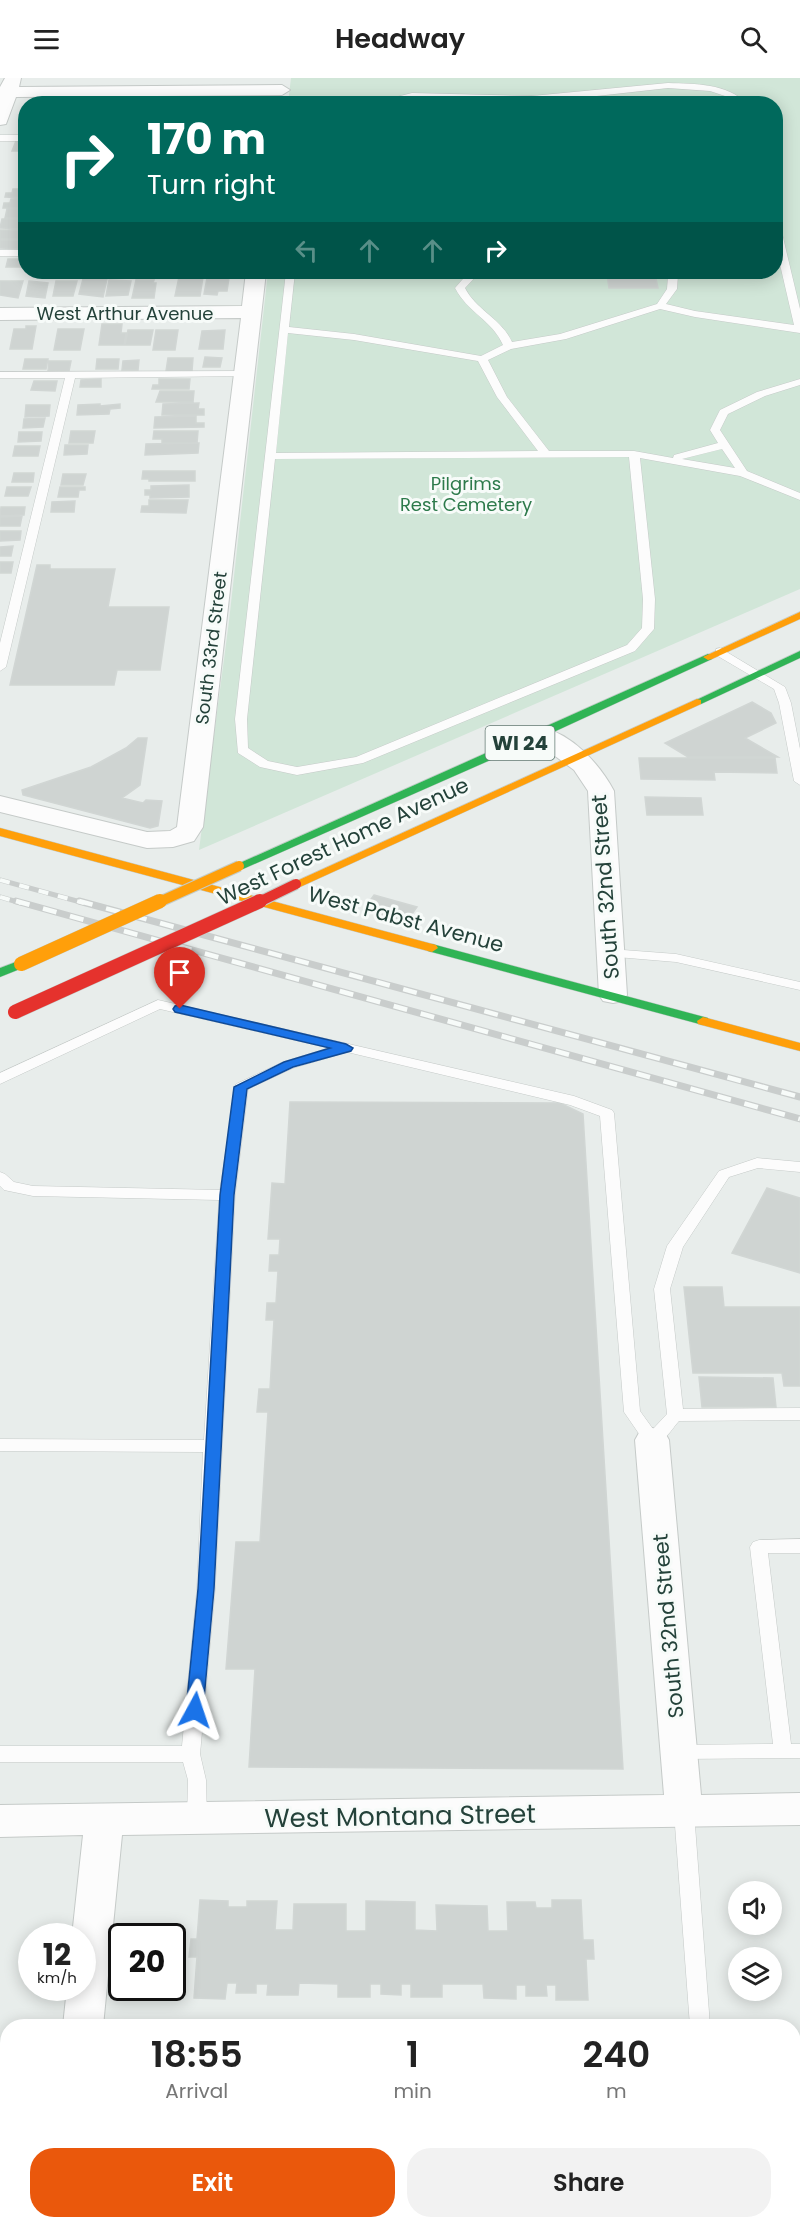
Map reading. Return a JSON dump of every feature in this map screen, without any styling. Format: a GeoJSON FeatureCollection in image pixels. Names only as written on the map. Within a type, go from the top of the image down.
{"type":"FeatureCollection","features":[{"type":"Feature","properties":{"kind":"main road","name":"West Forest Home Avenue"},"geometry":{"type":"LineString","coordinates":[[0,973],[541,734],[800,615]]}},
{"type":"Feature","properties":{"kind":"main road","name":"West Forest Home Avenue"},"geometry":{"type":"LineString","coordinates":[[0,1018],[206,927],[800,654]]}},
{"type":"Feature","properties":{"kind":"main road","name":"West Pabst Avenue"},"geometry":{"type":"LineString","coordinates":[[0,832],[800,1047]]}},
{"type":"Feature","properties":{"kind":"street"},"geometry":{"type":"LineString","coordinates":[[0,120],[7,88],[282,91]]}},
{"type":"Feature","properties":{"kind":"street","name":"South 33rd Street"},"geometry":{"type":"LineString","coordinates":[[0,804],[147,840],[170,840],[185,835],[190,827],[255,279]]}},
{"type":"Feature","properties":{"kind":"street","name":"West Arthur Avenue"},"geometry":{"type":"LineString","coordinates":[[0,314],[250,312]]}},
{"type":"Feature","properties":{"kind":"street","name":"South 32nd Street"},"geometry":{"type":"LineString","coordinates":[[541,734],[576,757],[589,769],[601,791],[613,995]]}},
{"type":"Feature","properties":{"kind":"street","name":"South 32nd Street"},"geometry":{"type":"LineString","coordinates":[[664,1427],[679,1752],[684,1812]]}},
{"type":"Feature","properties":{"kind":"street","name":"West Montana Street"},"geometry":{"type":"LineString","coordinates":[[0,1821],[800,1809]]}},
{"type":"Feature","properties":{"kind":"street"},"geometry":{"type":"LineString","coordinates":[[84,2019],[104,1819]]}},
{"type":"Feature","properties":{"kind":"lane"},"geometry":{"type":"LineString","coordinates":[[567,96],[643,87],[686,86],[708,88],[732,96]]}},
{"type":"Feature","properties":{"kind":"lane"},"geometry":{"type":"LineString","coordinates":[[406,96],[421,94],[466,96]]}},
{"type":"Feature","properties":{"kind":"lane"},"geometry":{"type":"LineString","coordinates":[[0,138],[18,138]]}},
{"type":"Feature","properties":{"kind":"lane"},"geometry":{"type":"LineString","coordinates":[[0,253],[18,253]]}},
{"type":"Feature","properties":{"kind":"lane"},"geometry":{"type":"LineString","coordinates":[[285,330],[364,338],[482,359],[508,346],[562,337],[660,306],[694,314],[800,329],[783,258]]}},
{"type":"Feature","properties":{"kind":"lane"},"geometry":{"type":"LineString","coordinates":[[289,279],[241,719],[242,750],[264,764],[297,771],[359,760],[631,648],[648,629],[650,599],[634,454]]}},
{"type":"Feature","properties":{"kind":"lane"},"geometry":{"type":"LineString","coordinates":[[467,279],[460,288],[464,300],[486,315],[504,333],[508,346]]}},
{"type":"Feature","properties":{"kind":"lane"},"geometry":{"type":"LineString","coordinates":[[660,306],[672,289],[673,279]]}},
{"type":"Feature","properties":{"kind":"lane"},"geometry":{"type":"LineString","coordinates":[[482,359],[489,378],[546,455]]}},
{"type":"Feature","properties":{"kind":"lane"},"geometry":{"type":"LineString","coordinates":[[0,375],[243,374]]}},
{"type":"Feature","properties":{"kind":"lane"},"geometry":{"type":"LineString","coordinates":[[0,667],[71,375]]}},
{"type":"Feature","properties":{"kind":"lane"},"geometry":{"type":"LineString","coordinates":[[743,473],[715,430],[724,412],[761,394],[800,382]]}},
{"type":"Feature","properties":{"kind":"lane"},"geometry":{"type":"LineString","coordinates":[[669,459],[725,445]]}},
{"type":"Feature","properties":{"kind":"lane"},"geometry":{"type":"LineString","coordinates":[[271,456],[634,454],[743,473],[800,497]]}},
{"type":"Feature","properties":{"kind":"lane"},"geometry":{"type":"LineString","coordinates":[[720,652],[779,687],[785,703],[800,781]]}},
{"type":"Feature","properties":{"kind":"lane"},"geometry":{"type":"LineString","coordinates":[[610,953],[694,961],[756,978],[800,986]]}},
{"type":"Feature","properties":{"kind":"lane"},"geometry":{"type":"LineString","coordinates":[[0,1080],[158,1004],[574,1101],[607,1113],[632,1412],[664,1427],[800,1414]]}},
{"type":"Feature","properties":{"kind":"lane"},"geometry":{"type":"LineString","coordinates":[[197,1819],[197,1780],[191,1754],[206,1589],[227,1195],[241,1087],[288,1065],[346,1048]]}},
{"type":"Feature","properties":{"kind":"lane"},"geometry":{"type":"LineString","coordinates":[[664,1427],[663,1289],[675,1246],[724,1174],[757,1163],[800,1167]]}},
{"type":"Feature","properties":{"kind":"lane"},"geometry":{"type":"LineString","coordinates":[[0,1177],[9,1186],[33,1191],[227,1195]]}},
{"type":"Feature","properties":{"kind":"lane"},"geometry":{"type":"LineString","coordinates":[[0,1445],[212,1446]]}},
{"type":"Feature","properties":{"kind":"lane"},"geometry":{"type":"LineString","coordinates":[[679,1752],[791,1751],[759,1547],[800,1546]]}},
{"type":"Feature","properties":{"kind":"lane"},"geometry":{"type":"LineString","coordinates":[[0,1754],[191,1754]]}},
{"type":"Feature","properties":{"kind":"lane"},"geometry":{"type":"LineString","coordinates":[[684,1812],[699,2019]]}},
{"type":"Feature","properties":{"kind":"green space","name":"Pilgrims Rest Cemetery"},"geometry":{"type":"Polygon","coordinates":[[[291,78],[800,78],[800,589],[199,850],[229,621],[267,279],[783,279],[783,96],[289,96],[291,78]]]}},
{"type":"Feature","properties":{"kind":"building"},"geometry":{"type":"Polygon","coordinates":[[[16,141],[18,141],[18,151],[12,151],[16,141]]]}},
{"type":"Feature","properties":{"kind":"building"},"geometry":{"type":"Polygon","coordinates":[[[13,189],[18,189],[18,198],[5,197],[6,193],[12,193],[13,189]]]}},
{"type":"Feature","properties":{"kind":"building"},"geometry":{"type":"Polygon","coordinates":[[[11,199],[18,199],[18,208],[3,208],[4,203],[10,203],[11,199]]]}},
{"type":"Feature","properties":{"kind":"building"},"geometry":{"type":"Polygon","coordinates":[[[7,209],[18,209],[18,218],[5,218],[7,209]]]}},
{"type":"Feature","properties":{"kind":"building"},"geometry":{"type":"Polygon","coordinates":[[[2,219],[18,219],[18,229],[0,228],[2,219]]]}},
{"type":"Feature","properties":{"kind":"building"},"geometry":{"type":"Polygon","coordinates":[[[0,230],[18,230],[18,239],[0,239],[0,230]]]}},
{"type":"Feature","properties":{"kind":"building"},"geometry":{"type":"Polygon","coordinates":[[[0,240],[18,240],[18,249],[0,248],[0,240]]]}},
{"type":"Feature","properties":{"kind":"building"},"geometry":{"type":"Polygon","coordinates":[[[8,259],[18,259],[18,267],[6,267],[8,259]]]}},
{"type":"Feature","properties":{"kind":"building"},"geometry":{"type":"Polygon","coordinates":[[[83,279],[107,279],[103,297],[79,294],[83,279]]]}},
{"type":"Feature","properties":{"kind":"building"},"geometry":{"type":"Polygon","coordinates":[[[179,279],[203,279],[200,296],[175,296],[179,279]]]}},
{"type":"Feature","properties":{"kind":"building"},"geometry":{"type":"Polygon","coordinates":[[[207,279],[229,279],[227,291],[218,291],[217,295],[204,294],[207,279]]]}},
{"type":"Feature","properties":{"kind":"building"},"geometry":{"type":"Polygon","coordinates":[[[608,279],[656,279],[658,288],[609,288],[608,279]]]}},
{"type":"Feature","properties":{"kind":"building"},"geometry":{"type":"Polygon","coordinates":[[[109,280],[131,281],[128,295],[106,296],[109,280]]]}},
{"type":"Feature","properties":{"kind":"building"},"geometry":{"type":"Polygon","coordinates":[[[136,280],[154,280],[153,283],[156,283],[154,298],[132,298],[136,280]]]}},
{"type":"Feature","properties":{"kind":"building"},"geometry":{"type":"Polygon","coordinates":[[[0,281],[23,281],[18,298],[0,295],[0,281]]]}},
{"type":"Feature","properties":{"kind":"building"},"geometry":{"type":"Polygon","coordinates":[[[29,281],[48,283],[45,298],[26,296],[29,281]]]}},
{"type":"Feature","properties":{"kind":"building"},"geometry":{"type":"Polygon","coordinates":[[[56,281],[77,281],[73,296],[53,296],[56,281]]]}},
{"type":"Feature","properties":{"kind":"building"},"geometry":{"type":"Polygon","coordinates":[[[102,324],[122,324],[121,333],[126,333],[124,345],[99,345],[102,324]]]}},
{"type":"Feature","properties":{"kind":"building"},"geometry":{"type":"Polygon","coordinates":[[[26,326],[36,326],[32,349],[10,349],[14,329],[26,329],[26,326]]]}},
{"type":"Feature","properties":{"kind":"building"},"geometry":{"type":"Polygon","coordinates":[[[58,329],[84,329],[80,350],[54,350],[58,329]]]}},
{"type":"Feature","properties":{"kind":"building"},"geometry":{"type":"Polygon","coordinates":[[[128,330],[153,330],[150,345],[125,345],[128,330]]]}},
{"type":"Feature","properties":{"kind":"building"},"geometry":{"type":"Polygon","coordinates":[[[156,330],[178,330],[175,350],[153,350],[156,330]]]}},
{"type":"Feature","properties":{"kind":"building"},"geometry":{"type":"Polygon","coordinates":[[[225,330],[223,349],[199,349],[202,331],[225,330]]]}},
{"type":"Feature","properties":{"kind":"building"},"geometry":{"type":"Polygon","coordinates":[[[205,357],[222,358],[220,367],[203,367],[205,357]]]}},
{"type":"Feature","properties":{"kind":"building"},"geometry":{"type":"Polygon","coordinates":[[[168,358],[193,358],[192,371],[166,371],[168,358]]]}},
{"type":"Feature","properties":{"kind":"building"},"geometry":{"type":"Polygon","coordinates":[[[25,359],[48,359],[46,369],[23,369],[25,359]]]}},
{"type":"Feature","properties":{"kind":"building"},"geometry":{"type":"Polygon","coordinates":[[[97,359],[119,359],[118,369],[96,369],[97,359]]]}},
{"type":"Feature","properties":{"kind":"building"},"geometry":{"type":"Polygon","coordinates":[[[139,360],[138,370],[122,370],[123,361],[139,360]]]}},
{"type":"Feature","properties":{"kind":"building"},"geometry":{"type":"Polygon","coordinates":[[[49,361],[71,361],[69,371],[48,371],[49,361]]]}},
{"type":"Feature","properties":{"kind":"building"},"geometry":{"type":"Polygon","coordinates":[[[101,379],[101,387],[80,387],[81,380],[101,379]]]}},
{"type":"Feature","properties":{"kind":"building"},"geometry":{"type":"Polygon","coordinates":[[[159,379],[190,379],[189,389],[152,389],[153,385],[159,385],[159,379]]]}},
{"type":"Feature","properties":{"kind":"building"},"geometry":{"type":"Polygon","coordinates":[[[34,381],[57,381],[55,391],[31,390],[34,381]]]}},
{"type":"Feature","properties":{"kind":"building"},"geometry":{"type":"Polygon","coordinates":[[[160,391],[194,391],[193,402],[156,402],[160,391]]]}},
{"type":"Feature","properties":{"kind":"building"},"geometry":{"type":"Polygon","coordinates":[[[199,403],[198,409],[204,409],[204,415],[162,415],[163,404],[199,403]]]}},
{"type":"Feature","properties":{"kind":"building"},"geometry":{"type":"Polygon","coordinates":[[[100,404],[100,406],[120,404],[120,408],[110,409],[109,414],[77,415],[78,405],[100,404]]]}},
{"type":"Feature","properties":{"kind":"building"},"geometry":{"type":"Polygon","coordinates":[[[26,405],[50,405],[49,416],[25,417],[26,405]]]}},
{"type":"Feature","properties":{"kind":"building"},"geometry":{"type":"Polygon","coordinates":[[[196,416],[196,423],[204,423],[204,427],[154,428],[155,417],[196,416]]]}},
{"type":"Feature","properties":{"kind":"building"},"geometry":{"type":"Polygon","coordinates":[[[45,418],[43,427],[23,428],[24,419],[45,418]]]}},
{"type":"Feature","properties":{"kind":"building"},"geometry":{"type":"Polygon","coordinates":[[[71,431],[95,431],[93,443],[69,443],[71,431]]]}},
{"type":"Feature","properties":{"kind":"building"},"geometry":{"type":"Polygon","coordinates":[[[154,431],[198,431],[197,443],[162,443],[162,439],[153,439],[154,431]]]}},
{"type":"Feature","properties":{"kind":"building"},"geometry":{"type":"Polygon","coordinates":[[[19,432],[42,432],[41,441],[18,442],[19,432]]]}},
{"type":"Feature","properties":{"kind":"building"},"geometry":{"type":"Polygon","coordinates":[[[199,443],[198,453],[145,455],[146,444],[199,443]]]}},
{"type":"Feature","properties":{"kind":"building"},"geometry":{"type":"Polygon","coordinates":[[[65,445],[88,445],[87,454],[64,455],[65,445]]]}},
{"type":"Feature","properties":{"kind":"building"},"geometry":{"type":"Polygon","coordinates":[[[15,446],[40,446],[38,456],[13,456],[15,446]]]}},
{"type":"Feature","properties":{"kind":"building"},"geometry":{"type":"Polygon","coordinates":[[[143,471],[195,471],[195,481],[149,481],[149,479],[142,479],[143,471]]]}},
{"type":"Feature","properties":{"kind":"building"},"geometry":{"type":"Polygon","coordinates":[[[14,473],[34,473],[33,482],[12,482],[14,473]]]}},
{"type":"Feature","properties":{"kind":"building"},"geometry":{"type":"Polygon","coordinates":[[[63,474],[86,474],[83,485],[61,485],[63,474]]]}},
{"type":"Feature","properties":{"kind":"building"},"geometry":{"type":"Polygon","coordinates":[[[189,485],[189,497],[150,498],[150,495],[145,495],[145,490],[151,490],[151,486],[189,485]]]}},
{"type":"Feature","properties":{"kind":"building"},"geometry":{"type":"Polygon","coordinates":[[[7,487],[31,487],[28,496],[5,496],[7,487]]]}},
{"type":"Feature","properties":{"kind":"building"},"geometry":{"type":"Polygon","coordinates":[[[60,487],[85,487],[85,490],[79,490],[78,497],[58,497],[60,487]]]}},
{"type":"Feature","properties":{"kind":"building"},"geometry":{"type":"Polygon","coordinates":[[[149,500],[188,500],[186,513],[141,512],[142,506],[149,506],[149,500]]]}},
{"type":"Feature","properties":{"kind":"building"},"geometry":{"type":"Polygon","coordinates":[[[75,501],[74,512],[51,512],[52,502],[75,501]]]}},
{"type":"Feature","properties":{"kind":"building"},"geometry":{"type":"Polygon","coordinates":[[[1,507],[25,507],[24,515],[0,516],[1,507]]]}},
{"type":"Feature","properties":{"kind":"building"},"geometry":{"type":"Polygon","coordinates":[[[22,516],[20,526],[0,526],[0,517],[22,516]]]}},
{"type":"Feature","properties":{"kind":"building"},"geometry":{"type":"Polygon","coordinates":[[[0,531],[21,531],[20,540],[0,541],[0,531]]]}},
{"type":"Feature","properties":{"kind":"building"},"geometry":{"type":"Polygon","coordinates":[[[13,546],[11,556],[0,556],[0,547],[13,546]]]}},
{"type":"Feature","properties":{"kind":"building"},"geometry":{"type":"Polygon","coordinates":[[[0,562],[13,562],[11,573],[0,573],[0,562]]]}},
{"type":"Feature","properties":{"kind":"building"},"geometry":{"type":"Polygon","coordinates":[[[37,565],[50,565],[50,569],[115,569],[108,607],[169,607],[160,670],[117,670],[114,685],[10,685],[37,565]]]}},
{"type":"Feature","properties":{"kind":"building"},"geometry":{"type":"Polygon","coordinates":[[[752,702],[771,713],[776,723],[745,738],[778,757],[688,757],[665,743],[752,702]]]}},
{"type":"Feature","properties":{"kind":"building"},"geometry":{"type":"Polygon","coordinates":[[[138,738],[147,738],[140,785],[122,798],[143,803],[146,800],[162,801],[158,826],[150,828],[23,795],[22,790],[91,767],[126,748],[138,738]]]}},
{"type":"Feature","properties":{"kind":"building"},"geometry":{"type":"Polygon","coordinates":[[[639,758],[775,758],[777,773],[714,772],[715,780],[641,779],[639,758]]]}},
{"type":"Feature","properties":{"kind":"building"},"geometry":{"type":"Polygon","coordinates":[[[645,797],[701,798],[703,815],[647,815],[645,797]]]}},
{"type":"Feature","properties":{"kind":"building"},"geometry":{"type":"Polygon","coordinates":[[[374,895],[417,907],[407,921],[363,910],[374,895]]]}},
{"type":"Feature","properties":{"kind":"building"},"geometry":{"type":"Polygon","coordinates":[[[290,1102],[560,1103],[583,1114],[623,1769],[249,1767],[255,1669],[226,1669],[236,1542],[260,1542],[268,1412],[257,1412],[259,1389],[270,1389],[274,1320],[266,1320],[267,1303],[276,1303],[278,1271],[269,1271],[270,1255],[279,1255],[280,1239],[268,1239],[272,1183],[285,1184],[290,1102]]]}},
{"type":"Feature","properties":{"kind":"building"},"geometry":{"type":"Polygon","coordinates":[[[767,1188],[800,1198],[800,1273],[732,1253],[767,1188]]]}},
{"type":"Feature","properties":{"kind":"building"},"geometry":{"type":"Polygon","coordinates":[[[684,1287],[722,1287],[724,1307],[800,1307],[800,1386],[784,1386],[782,1373],[693,1373],[684,1287]]]}},
{"type":"Feature","properties":{"kind":"building"},"geometry":{"type":"Polygon","coordinates":[[[699,1377],[773,1378],[776,1407],[702,1407],[699,1377]]]}},
{"type":"Feature","properties":{"kind":"building"},"geometry":{"type":"Polygon","coordinates":[[[200,1900],[228,1901],[228,1907],[247,1907],[247,1901],[277,1901],[275,1930],[293,1930],[294,1904],[346,1904],[346,1931],[366,1931],[366,1901],[415,1902],[415,1930],[437,1931],[436,1905],[487,1906],[488,1931],[508,1931],[507,1902],[535,1902],[536,1908],[552,1908],[552,1900],[581,1900],[583,1940],[593,1940],[594,1959],[586,1959],[588,2000],[556,2000],[556,1985],[546,1985],[547,1996],[526,1996],[526,1985],[516,1985],[516,1999],[484,1998],[483,1984],[442,1984],[442,1997],[411,1997],[411,1984],[401,1984],[401,1995],[381,1994],[381,1984],[370,1984],[370,1997],[338,1997],[338,1984],[299,1983],[298,1995],[267,1995],[268,1984],[256,1984],[256,1993],[236,1993],[237,1983],[227,1983],[225,1999],[194,1998],[197,1957],[189,1957],[191,1939],[197,1939],[200,1900]]]}},
{"type":"Feature","properties":{"kind":"railway"},"geometry":{"type":"LineString","coordinates":[[0,880],[84,903]]}},
{"type":"Feature","properties":{"kind":"railway"},"geometry":{"type":"LineString","coordinates":[[0,897],[21,903]]}},
{"type":"Feature","properties":{"kind":"railway"},"geometry":{"type":"LineString","coordinates":[[16,901],[800,1119]]}},
{"type":"Feature","properties":{"kind":"railway"},"geometry":{"type":"LineString","coordinates":[[79,901],[800,1097]]}},
{"type":"Feature","properties":{"kind":"traffic: fast"},"geometry":{"type":"LineString","coordinates":[[697,702],[800,654]]}},
{"type":"Feature","properties":{"kind":"traffic: fast"},"geometry":{"type":"LineString","coordinates":[[239,866],[541,734],[708,657]]}},
{"type":"Feature","properties":{"kind":"traffic: fast"},"geometry":{"type":"LineString","coordinates":[[432,948],[703,1021]]}},
{"type":"Feature","properties":{"kind":"traffic: fast"},"geometry":{"type":"LineString","coordinates":[[0,973],[21,964]]}},
{"type":"Feature","properties":{"kind":"traffic: slow"},"geometry":{"type":"LineString","coordinates":[[708,657],[800,615]]}},
{"type":"Feature","properties":{"kind":"traffic: slow"},"geometry":{"type":"LineString","coordinates":[[296,884],[697,702]]}},
{"type":"Feature","properties":{"kind":"traffic: slow"},"geometry":{"type":"LineString","coordinates":[[0,832],[432,948]]}},
{"type":"Feature","properties":{"kind":"traffic: slow"},"geometry":{"type":"LineString","coordinates":[[21,964],[239,866]]}},
{"type":"Feature","properties":{"kind":"traffic: slow"},"geometry":{"type":"LineString","coordinates":[[703,1021],[800,1047]]}},
{"type":"Feature","properties":{"kind":"traffic: jam"},"geometry":{"type":"LineString","coordinates":[[15,1012],[206,927],[296,884]]}},
{"type":"Feature","properties":{"kind":"route"},"geometry":{"type":"LineString","coordinates":[[180,1009],[346,1048],[288,1065],[241,1087],[227,1195],[206,1589],[195,1710]]}}]}
